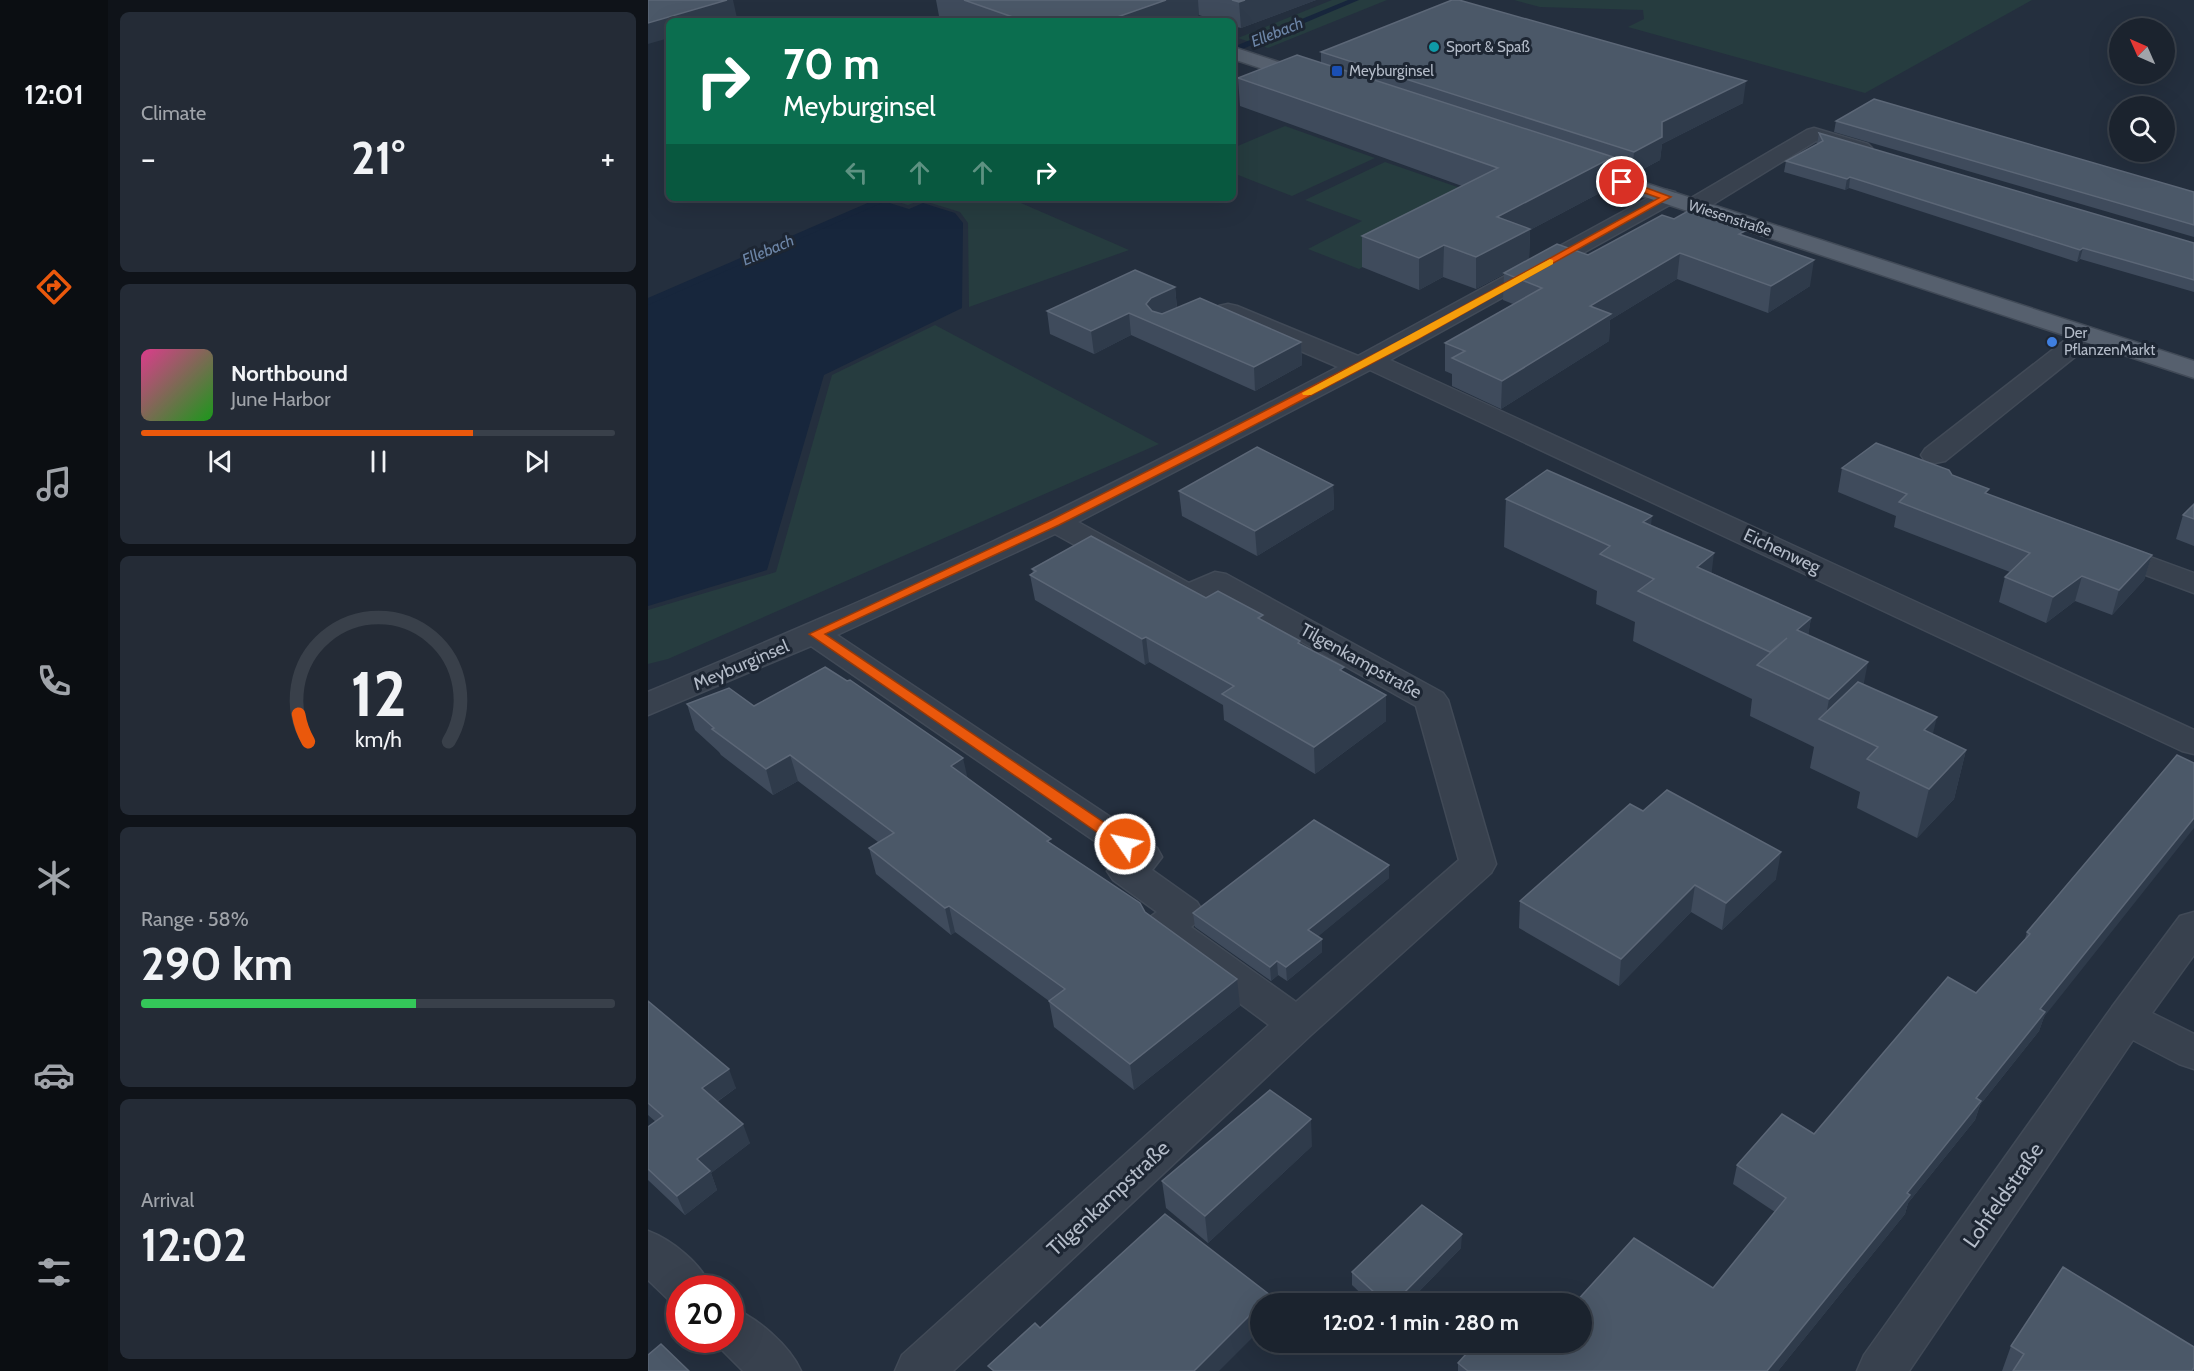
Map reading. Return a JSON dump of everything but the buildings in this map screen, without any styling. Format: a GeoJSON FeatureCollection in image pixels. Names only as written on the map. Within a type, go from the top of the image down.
{"type":"FeatureCollection","features":[{"type":"Feature","properties":{"kind":"main road"},"geometry":{"type":"LineString","coordinates":[[1238,55],[1334,86]]}},
{"type":"Feature","properties":{"kind":"main road","name":"Wiesenstraße"},"geometry":{"type":"LineString","coordinates":[[1543,156],[2194,370]]}},
{"type":"Feature","properties":{"kind":"street"},"geometry":{"type":"LineString","coordinates":[[1694,206],[1814,134],[1881,154]]}},
{"type":"Feature","properties":{"kind":"street","name":"Meyburginsel"},"geometry":{"type":"LineString","coordinates":[[648,704],[815,634],[1055,522],[1364,363],[1667,197]]}},
{"type":"Feature","properties":{"kind":"street","name":"Eichenweg"},"geometry":{"type":"LineString","coordinates":[[1201,309],[1211,304],[1364,363],[1669,489],[2132,729],[2194,743]]}},
{"type":"Feature","properties":{"kind":"street"},"geometry":{"type":"LineString","coordinates":[[1935,455],[2087,335]]}},
{"type":"Feature","properties":{"kind":"street","name":"Tilgenkampstraße"},"geometry":{"type":"LineString","coordinates":[[919,1371],[1297,1024],[1478,864],[1431,700],[1215,581],[1189,595],[1055,522]]}},
{"type":"Feature","properties":{"kind":"street"},"geometry":{"type":"LineString","coordinates":[[2076,538],[2194,584]]}},
{"type":"Feature","properties":{"kind":"street"},"geometry":{"type":"LineString","coordinates":[[815,634],[1144,857],[1126,872],[1184,912],[1164,927],[1297,1024]]}},
{"type":"Feature","properties":{"kind":"street","name":"Lohfeldstraße"},"geometry":{"type":"LineString","coordinates":[[1881,1371],[2126,1018],[2194,926]]}},
{"type":"Feature","properties":{"kind":"street"},"geometry":{"type":"LineString","coordinates":[[2126,1018],[2194,1053]]}},
{"type":"Feature","properties":{"kind":"street"},"geometry":{"type":"LineString","coordinates":[[648,1251],[674,1275]]}},
{"type":"Feature","properties":{"kind":"street"},"geometry":{"type":"LineString","coordinates":[[744,1341],[777,1371]]}},
{"type":"Feature","properties":{"kind":"green space"},"geometry":{"type":"Polygon","coordinates":[[[1332,0],[1387,0],[1268,48],[1238,38],[1332,0]]]}},
{"type":"Feature","properties":{"kind":"green space"},"geometry":{"type":"Polygon","coordinates":[[[1514,0],[2032,0],[1865,93],[1628,27],[1644,19],[1643,10],[1540,7],[1514,0]]]}},
{"type":"Feature","properties":{"kind":"green space"},"geometry":{"type":"Polygon","coordinates":[[[1285,126],[1375,158],[1292,196],[1236,174],[1236,147],[1285,126]]]}},
{"type":"Feature","properties":{"kind":"green space"},"geometry":{"type":"Polygon","coordinates":[[[1385,162],[1492,199],[1359,269],[1308,249],[1362,221],[1305,200],[1385,162]]]}},
{"type":"Feature","properties":{"kind":"green space"},"geometry":{"type":"Polygon","coordinates":[[[895,201],[918,201],[908,205],[895,201]]]}},
{"type":"Feature","properties":{"kind":"green space"},"geometry":{"type":"Polygon","coordinates":[[[924,201],[1025,201],[1021,203],[1129,250],[969,307],[968,223],[960,212],[924,201]]]}},
{"type":"Feature","properties":{"kind":"green space"},"geometry":{"type":"Polygon","coordinates":[[[935,325],[1159,444],[668,659],[648,664],[648,610],[776,572],[832,375],[935,325]]]}},
{"type":"Feature","properties":{"kind":"water"},"geometry":{"type":"Polygon","coordinates":[[[883,201],[909,209],[923,203],[955,213],[963,223],[962,308],[824,375],[767,570],[648,606],[648,304],[883,201]]]}},
{"type":"Feature","properties":{"kind":"waterway","name":"Ellebach"},"geometry":{"type":"LineString","coordinates":[[1236,49],[1355,0]]}},
{"type":"Feature","properties":{"kind":"waterway","name":"Ellebach"},"geometry":{"type":"LineString","coordinates":[[648,302],[881,201]]}},
{"type":"Feature","properties":{"kind":"slow traffic"},"geometry":{"type":"LineString","coordinates":[[1307,393],[1415,337],[1550,262]]}},
{"type":"Feature","properties":{"kind":"place","name":"Sport & Spaß"},"geometry":{"type":"Point","coordinates":[1434,47]}},
{"type":"Feature","properties":{"kind":"place","name":"Meyburginsel"},"geometry":{"type":"Point","coordinates":[1337,71]}},
{"type":"Feature","properties":{"kind":"place","name":"Der PflanzenMarkt"},"geometry":{"type":"Point","coordinates":[2052,342]}},
{"type":"Feature","properties":{"kind":"route"},"geometry":{"type":"LineString","coordinates":[[1125,844],[815,634],[1055,522],[1199,449],[1415,337],[1667,197],[1622,182]]}}]}
